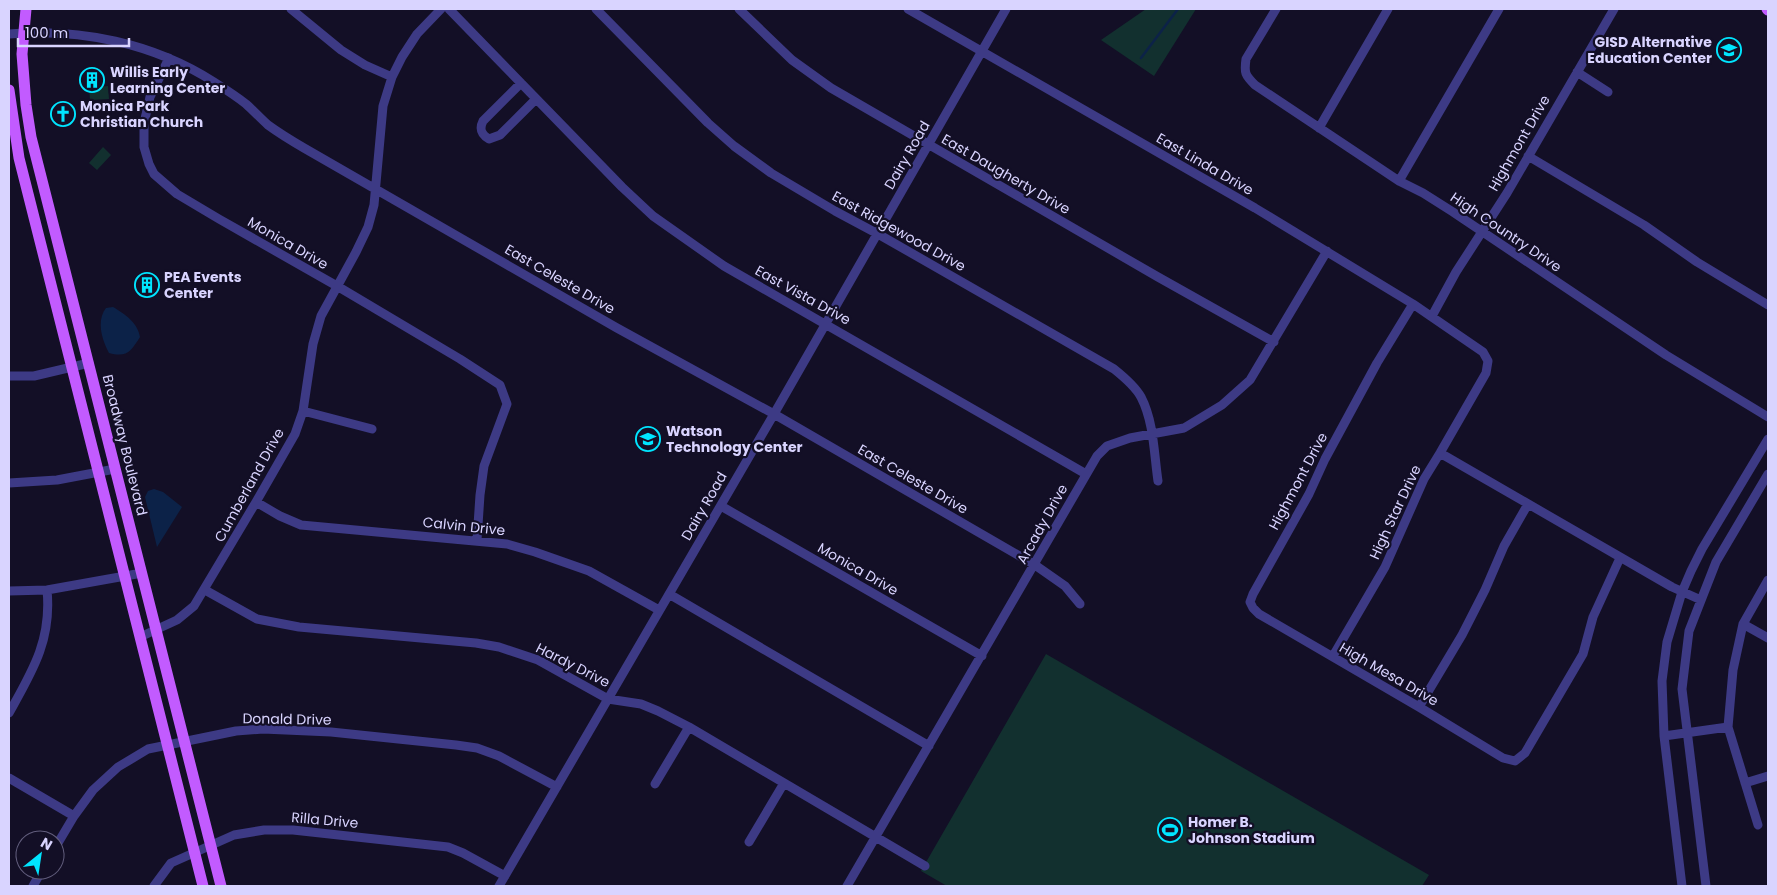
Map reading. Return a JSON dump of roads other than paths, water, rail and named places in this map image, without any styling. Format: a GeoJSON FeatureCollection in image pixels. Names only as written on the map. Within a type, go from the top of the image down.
{"type":"FeatureCollection","features":[{"type":"Feature","properties":{"kind":"main road","name":"Broadway Boulevard"},"geometry":{"type":"LineString","coordinates":[[26,9],[23,63],[31,138],[221,886]]}},
{"type":"Feature","properties":{"kind":"main road"},"geometry":{"type":"LineString","coordinates":[[9,90],[16,143],[203,886]]}},
{"type":"Feature","properties":{"kind":"main road"},"geometry":{"type":"LineString","coordinates":[[16,143],[31,138]]}},
{"type":"Feature","properties":{"kind":"main road"},"geometry":{"type":"LineString","coordinates":[[37,225],[53,221]]}},
{"type":"Feature","properties":{"kind":"street"},"geometry":{"type":"LineString","coordinates":[[290,9],[341,50],[365,64],[392,76]]}},
{"type":"Feature","properties":{"kind":"street","name":"Cumberland Drive"},"geometry":{"type":"LineString","coordinates":[[140,637],[177,620],[194,606],[295,434],[303,411],[313,344],[321,316],[368,227],[377,190],[383,106],[392,76],[417,34],[441,9]]}},
{"type":"Feature","properties":{"kind":"street","name":"East Vista Drive"},"geometry":{"type":"LineString","coordinates":[[449,9],[622,187],[653,216],[724,266],[1086,474]]}},
{"type":"Feature","properties":{"kind":"street","name":"East Ridgewood Drive"},"geometry":{"type":"LineString","coordinates":[[596,9],[708,123],[734,146],[771,173],[1114,369],[1129,381],[1140,396],[1149,417],[1158,481]]}},
{"type":"Feature","properties":{"kind":"street","name":"East Daugherty Drive"},"geometry":{"type":"LineString","coordinates":[[740,9],[792,60],[831,88],[1274,342]]}},
{"type":"Feature","properties":{"kind":"street","name":"East Linda Drive"},"geometry":{"type":"LineString","coordinates":[[908,9],[1255,208],[1432,316],[1483,352]]}},
{"type":"Feature","properties":{"kind":"street","name":"Dairy Road"},"geometry":{"type":"LineString","coordinates":[[499,886],[721,506],[1006,9]]}},
{"type":"Feature","properties":{"kind":"street","name":"High Country Drive"},"geometry":{"type":"LineString","coordinates":[[1276,9],[1246,59],[1246,76],[1250,80],[1318,128],[1399,181],[1423,194],[1666,355],[1768,417]]}},
{"type":"Feature","properties":{"kind":"street"},"geometry":{"type":"LineString","coordinates":[[1318,128],[1388,9]]}},
{"type":"Feature","properties":{"kind":"street"},"geometry":{"type":"LineString","coordinates":[[1399,181],[1500,9]]}},
{"type":"Feature","properties":{"kind":"street","name":"Highmont Drive"},"geometry":{"type":"LineString","coordinates":[[1432,316],[1456,272],[1508,193],[1614,9]]}},
{"type":"Feature","properties":{"kind":"street","name":"East Celeste Drive"},"geometry":{"type":"LineString","coordinates":[[9,34],[49,32],[95,37],[128,44],[169,58],[213,82],[245,104],[269,125],[304,148],[625,332],[774,414],[1035,566],[1065,586],[1080,604]]}},
{"type":"Feature","properties":{"kind":"street","name":"Monica Drive"},"geometry":{"type":"LineString","coordinates":[[169,58],[150,97],[144,123],[144,147],[154,174],[178,194],[202,209],[337,286],[500,385],[507,404],[484,466],[477,540]]}},
{"type":"Feature","properties":{"kind":"street"},"geometry":{"type":"LineString","coordinates":[[1576,72],[1608,92]]}},
{"type":"Feature","properties":{"kind":"street"},"geometry":{"type":"LineString","coordinates":[[521,83],[482,120],[480,126],[481,133],[489,139],[500,135],[536,99]]}},
{"type":"Feature","properties":{"kind":"street"},"geometry":{"type":"LineString","coordinates":[[1528,156],[1644,225],[1697,262],[1768,305]]}},
{"type":"Feature","properties":{"kind":"street","name":"Arcady Drive"},"geometry":{"type":"LineString","coordinates":[[847,886],[1035,566],[1097,456],[1107,446],[1130,438],[1184,428],[1222,405],[1250,380],[1327,252]]}},
{"type":"Feature","properties":{"kind":"street","name":"Highmont Drive"},"geometry":{"type":"LineString","coordinates":[[1253,594],[1309,494],[1325,459],[1377,363],[1412,304]]}},
{"type":"Feature","properties":{"kind":"street","name":"High Star Drive"},"geometry":{"type":"LineString","coordinates":[[1333,656],[1385,567],[1424,479],[1486,373],[1488,361],[1483,352]]}},
{"type":"Feature","properties":{"kind":"street"},"geometry":{"type":"LineString","coordinates":[[9,376],[34,376],[89,364]]}},
{"type":"Feature","properties":{"kind":"street"},"geometry":{"type":"LineString","coordinates":[[303,411],[372,429]]}},
{"type":"Feature","properties":{"kind":"street"},"geometry":{"type":"LineString","coordinates":[[1682,886],[1664,736],[1662,681],[1664,660],[1674,616],[1682,592],[1702,549],[1768,439]]}},
{"type":"Feature","properties":{"kind":"street"},"geometry":{"type":"LineString","coordinates":[[1440,454],[1620,558],[1682,592],[1701,600]]}},
{"type":"Feature","properties":{"kind":"street"},"geometry":{"type":"LineString","coordinates":[[9,483],[57,480],[115,469]]}},
{"type":"Feature","properties":{"kind":"street"},"geometry":{"type":"LineString","coordinates":[[1706,886],[1682,689],[1689,631],[1716,562],[1768,474]]}},
{"type":"Feature","properties":{"kind":"street","name":"Calvin Drive"},"geometry":{"type":"LineString","coordinates":[[256,502],[280,516],[301,525],[507,544],[589,571],[660,610]]}},
{"type":"Feature","properties":{"kind":"street"},"geometry":{"type":"LineString","coordinates":[[1420,707],[1462,635],[1485,590],[1504,546],[1528,504]]}},
{"type":"Feature","properties":{"kind":"street","name":"Monica Drive"},"geometry":{"type":"LineString","coordinates":[[721,506],[982,656]]}},
{"type":"Feature","properties":{"kind":"street","name":"High Mesa Drive"},"geometry":{"type":"LineString","coordinates":[[1253,594],[1250,602],[1259,614],[1420,707],[1503,758],[1515,761],[1525,752],[1583,654],[1593,617],[1620,558]]}},
{"type":"Feature","properties":{"kind":"street"},"geometry":{"type":"LineString","coordinates":[[9,591],[47,590],[142,573]]}},
{"type":"Feature","properties":{"kind":"street"},"geometry":{"type":"LineString","coordinates":[[1758,826],[1728,727],[1733,670],[1743,624],[1768,580]]}},
{"type":"Feature","properties":{"kind":"street"},"geometry":{"type":"LineString","coordinates":[[9,713],[34,667],[42,646],[49,610],[47,590]]}},
{"type":"Feature","properties":{"kind":"street","name":"Hardy Drive"},"geometry":{"type":"LineString","coordinates":[[205,590],[257,619],[300,627],[476,642],[499,647],[538,660],[608,699],[641,704],[690,727],[924,866]]}},
{"type":"Feature","properties":{"kind":"street"},"geometry":{"type":"LineString","coordinates":[[669,594],[929,746]]}},
{"type":"Feature","properties":{"kind":"street"},"geometry":{"type":"LineString","coordinates":[[1743,624],[1768,638]]}},
{"type":"Feature","properties":{"kind":"street"},"geometry":{"type":"LineString","coordinates":[[655,784],[690,727]]}},
{"type":"Feature","properties":{"kind":"street"},"geometry":{"type":"LineString","coordinates":[[1664,736],[1688,731],[1728,727]]}},
{"type":"Feature","properties":{"kind":"street","name":"Donald Drive"},"geometry":{"type":"LineString","coordinates":[[65,831],[93,790],[118,767],[148,749],[236,731],[263,729],[331,732],[477,748],[499,756],[557,787]]}},
{"type":"Feature","properties":{"kind":"street"},"geometry":{"type":"LineString","coordinates":[[1745,783],[1768,776]]}},
{"type":"Feature","properties":{"kind":"street"},"geometry":{"type":"LineString","coordinates":[[9,778],[74,816]]}},
{"type":"Feature","properties":{"kind":"street"},"geometry":{"type":"LineString","coordinates":[[749,842],[784,784]]}},
{"type":"Feature","properties":{"kind":"street","name":"Rilla Drive"},"geometry":{"type":"LineString","coordinates":[[154,886],[171,863],[211,844],[234,836],[264,830],[293,830],[448,847],[505,876]]}},
{"type":"Feature","properties":{"kind":"water"},"geometry":{"type":"Polygon","coordinates":[[[113,307],[134,323],[140,337],[131,350],[120,355],[109,353],[101,331],[103,313],[106,308],[113,307]]]}},
{"type":"Feature","properties":{"kind":"water"},"geometry":{"type":"Polygon","coordinates":[[[154,489],[163,492],[182,507],[157,547],[145,497],[148,491],[154,489]]]}},
{"type":"Feature","properties":{"kind":"waterway"},"geometry":{"type":"LineString","coordinates":[[1141,58],[1178,9]]}},
{"type":"Feature","properties":{"kind":"place","name":"GISD Alternative Education Center"},"geometry":{"type":"Point","coordinates":[1729,50]}},
{"type":"Feature","properties":{"kind":"place","name":"Willis Early Learning Center"},"geometry":{"type":"Point","coordinates":[92,80]}},
{"type":"Feature","properties":{"kind":"place","name":"Monica Park Christian Church"},"geometry":{"type":"Point","coordinates":[63,114]}},
{"type":"Feature","properties":{"kind":"place","name":"PEA Events Center"},"geometry":{"type":"Point","coordinates":[147,285]}},
{"type":"Feature","properties":{"kind":"place","name":"Watson Technology Center"},"geometry":{"type":"Point","coordinates":[648,439]}},
{"type":"Feature","properties":{"kind":"place","name":"Homer B. Johnson Stadium"},"geometry":{"type":"Point","coordinates":[1170,830]}}]}
